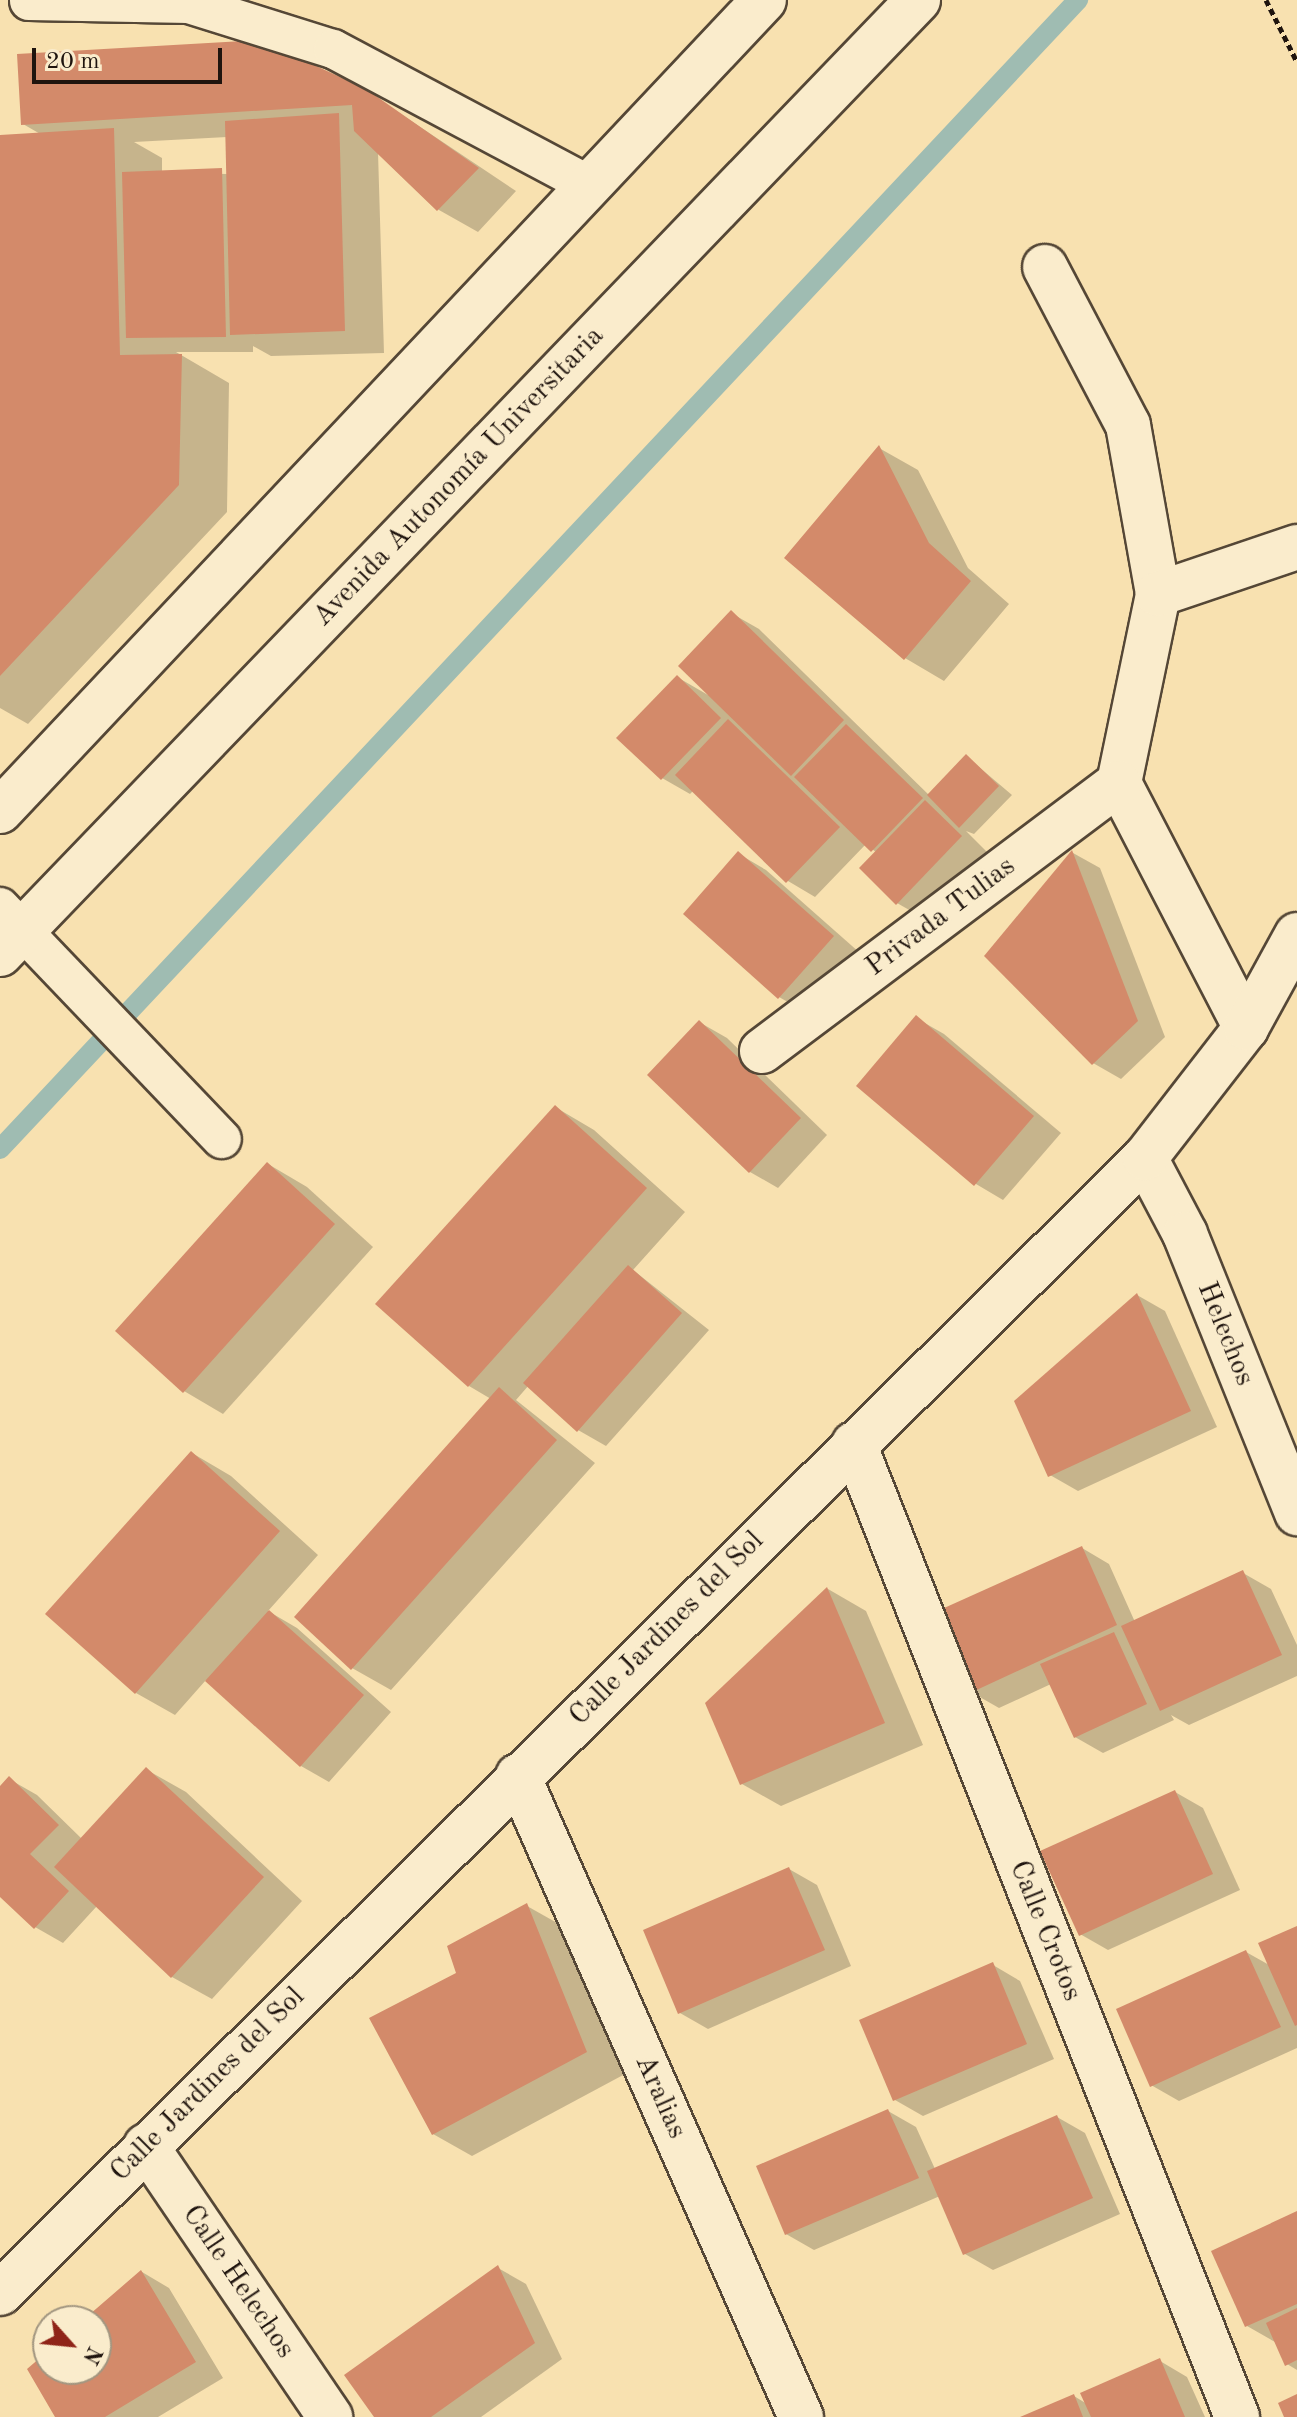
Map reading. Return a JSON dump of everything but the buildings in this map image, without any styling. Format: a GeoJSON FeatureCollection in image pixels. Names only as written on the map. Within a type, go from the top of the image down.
{"type":"FeatureCollection","features":[{"type":"Feature","properties":{"kind":"street"},"geometry":{"type":"LineString","coordinates":[[0,811],[587,184],[764,0]]}},
{"type":"Feature","properties":{"kind":"street","name":"Avenida Autonomía Universitaria"},"geometry":{"type":"LineString","coordinates":[[7,931],[918,0]]}},
{"type":"Feature","properties":{"kind":"street"},"geometry":{"type":"LineString","coordinates":[[1045,267],[1128,425],[1158,594],[1119,783],[1246,1028]]}},
{"type":"Feature","properties":{"kind":"street"},"geometry":{"type":"LineString","coordinates":[[1158,594],[1297,547]]}},
{"type":"Feature","properties":{"kind":"street","name":"Privada Tulias"},"geometry":{"type":"LineString","coordinates":[[762,1051],[1119,783]]}},
{"type":"Feature","properties":{"kind":"street","name":"Calle Jardines del Sol"},"geometry":{"type":"LineString","coordinates":[[0,2293],[518,1776],[1145,1158],[1246,1028],[1297,935]]}},
{"type":"Feature","properties":{"kind":"street","name":"Helechos"},"geometry":{"type":"LineString","coordinates":[[1145,1158],[1185,1234],[1297,1513]]}},
{"type":"Feature","properties":{"kind":"street","name":"Calle Crotos"},"geometry":{"type":"LineString","coordinates":[[854,1444],[1237,2417]]}},
{"type":"Feature","properties":{"kind":"street","name":"Aralias"},"geometry":{"type":"LineString","coordinates":[[518,1776],[801,2417]]}},
{"type":"Feature","properties":{"kind":"street","name":"Calle Helechos"},"geometry":{"type":"LineString","coordinates":[[146,2146],[330,2417]]}},
{"type":"Feature","properties":{"kind":"lane"},"geometry":{"type":"LineString","coordinates":[[29,1],[189,4],[333,49],[587,184]]}},
{"type":"Feature","properties":{"kind":"lane"},"geometry":{"type":"LineString","coordinates":[[7,931],[78,988],[222,1139]]}},
{"type":"Feature","properties":{"kind":"path"},"geometry":{"type":"LineString","coordinates":[[1266,0],[1297,62]]}},
{"type":"Feature","properties":{"kind":"waterway"},"geometry":{"type":"LineString","coordinates":[[0,1149],[1078,0]]}}]}
